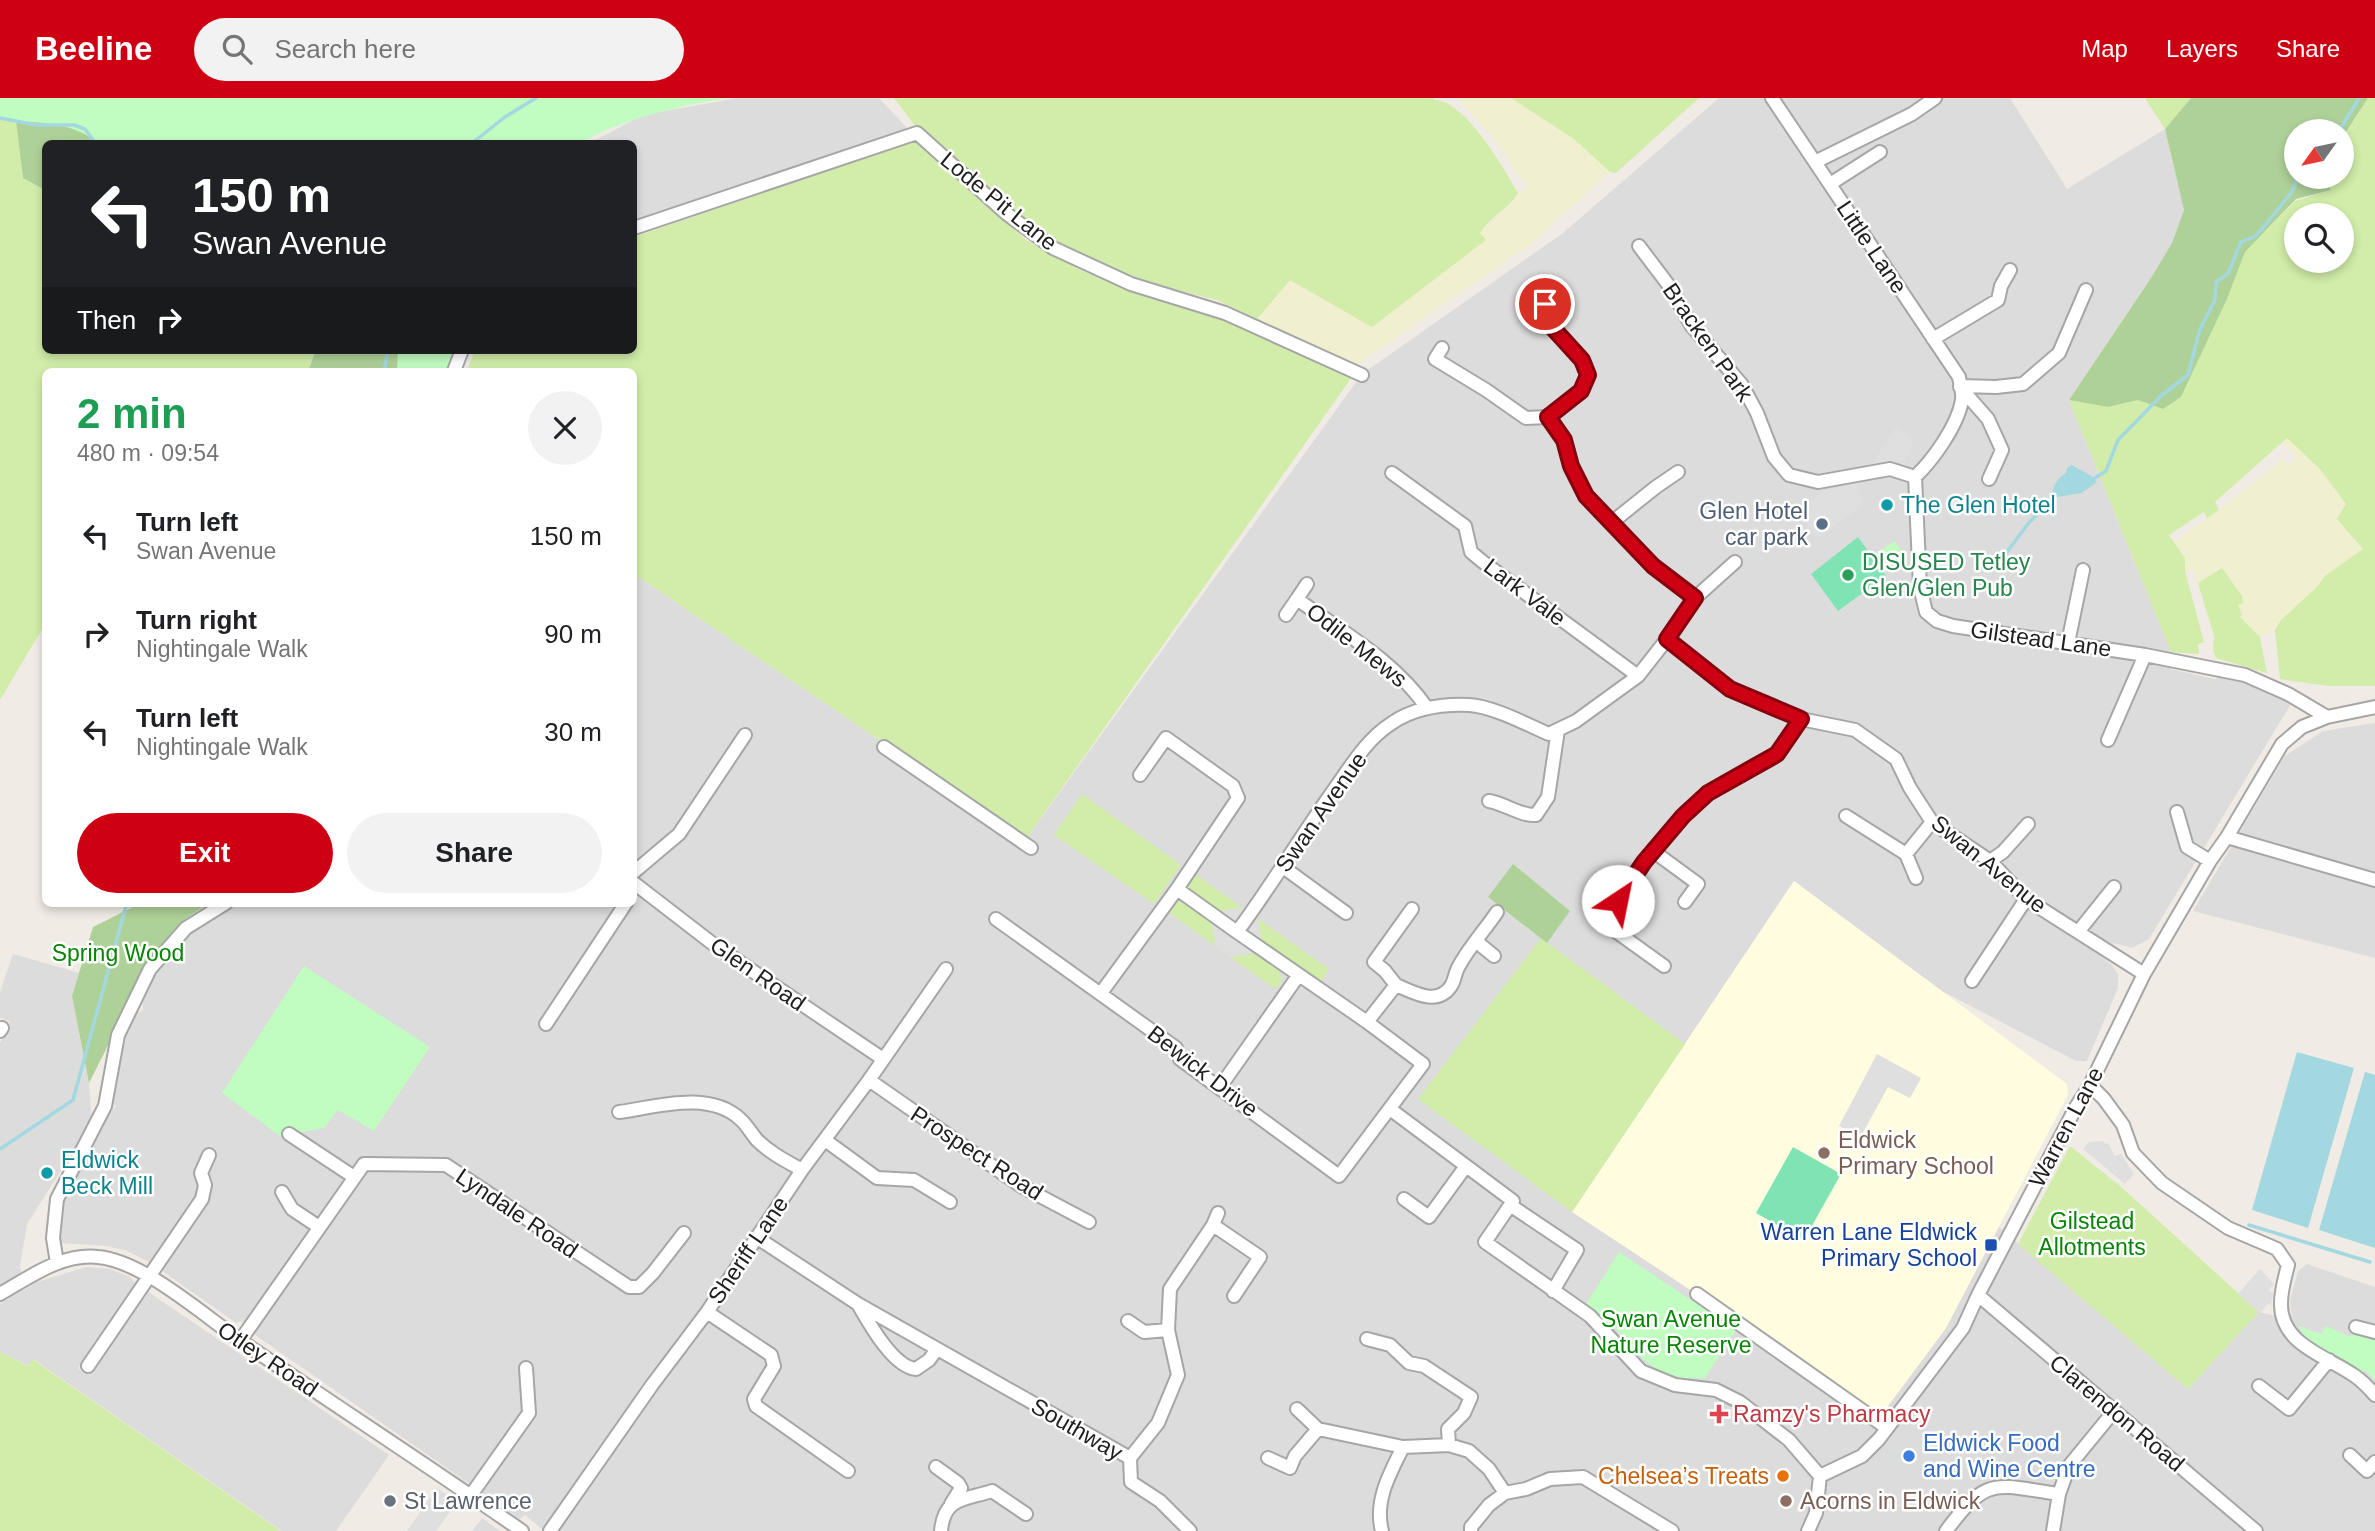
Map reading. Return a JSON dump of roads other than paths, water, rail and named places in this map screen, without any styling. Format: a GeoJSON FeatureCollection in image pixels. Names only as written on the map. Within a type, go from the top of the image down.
{"type":"FeatureCollection","features":[{"type":"Feature","properties":{"kind":"street","name":"Little Lane"},"geometry":{"type":"LineString","coordinates":[[1772,98],[1959,377],[1961,393],[1988,419],[2002,450],[1989,479]]}},
{"type":"Feature","properties":{"kind":"street"},"geometry":{"type":"LineString","coordinates":[[1815,162],[1912,114],[1935,98]]}},
{"type":"Feature","properties":{"kind":"street","name":"Lode Pit Lane"},"geometry":{"type":"LineString","coordinates":[[637,227],[917,132],[1007,214],[1053,248],[1131,285],[1225,313],[1362,375]]}},
{"type":"Feature","properties":{"kind":"street"},"geometry":{"type":"LineString","coordinates":[[1830,184],[1880,152]]}},
{"type":"Feature","properties":{"kind":"street","name":"Bracken Park"},"geometry":{"type":"LineString","coordinates":[[1639,246],[1670,287],[1691,325],[1742,385],[1757,413],[1774,457],[1788,475],[1818,482],[1890,469],[1915,477]]}},
{"type":"Feature","properties":{"kind":"street"},"geometry":{"type":"LineString","coordinates":[[1933,339],[1998,300],[2001,286],[2010,270]]}},
{"type":"Feature","properties":{"kind":"street"},"geometry":{"type":"LineString","coordinates":[[1915,477],[1927,465],[1951,429],[1961,393],[2023,384],[2059,353],[2086,290]]}},
{"type":"Feature","properties":{"kind":"street"},"geometry":{"type":"LineString","coordinates":[[1442,348],[1434,359],[1526,418],[1548,417],[1581,391],[1588,375],[1582,360],[1552,327],[1546,298],[1529,304]]}},
{"type":"Feature","properties":{"kind":"street"},"geometry":{"type":"LineString","coordinates":[[1548,417],[1564,440],[1571,466],[1586,496],[1653,566],[1695,598]]}},
{"type":"Feature","properties":{"kind":"street"},"geometry":{"type":"LineString","coordinates":[[1611,523],[1678,472]]}},
{"type":"Feature","properties":{"kind":"street","name":"Lark Vale"},"geometry":{"type":"LineString","coordinates":[[1392,473],[1465,526],[1471,552],[1483,562],[1638,676]]}},
{"type":"Feature","properties":{"kind":"street","name":"Gilstead Lane"},"geometry":{"type":"LineString","coordinates":[[1915,477],[1920,587],[1926,612],[1937,621],[1953,626],[2145,655],[2245,675],[2288,694],[2327,717]]}},
{"type":"Feature","properties":{"kind":"street"},"geometry":{"type":"LineString","coordinates":[[1489,802],[1504,804],[1526,816],[1536,815],[1548,797],[1558,730],[1576,721],[1638,676],[1695,598],[1735,562]]}},
{"type":"Feature","properties":{"kind":"street"},"geometry":{"type":"LineString","coordinates":[[2068,643],[2083,570]]}},
{"type":"Feature","properties":{"kind":"street"},"geometry":{"type":"LineString","coordinates":[[1297,599],[1307,584]]}},
{"type":"Feature","properties":{"kind":"street","name":"Odile Mews"},"geometry":{"type":"LineString","coordinates":[[1286,615],[1297,599],[1395,670],[1413,688],[1427,708]]}},
{"type":"Feature","properties":{"kind":"street","name":"Swan Avenue"},"geometry":{"type":"LineString","coordinates":[[1667,639],[1730,689],[1801,719],[1855,730],[1896,759],[1910,788],[1932,822],[1990,861],[2026,899],[2144,974]]}},
{"type":"Feature","properties":{"kind":"street"},"geometry":{"type":"LineString","coordinates":[[2108,740],[2145,655]]}},
{"type":"Feature","properties":{"kind":"street","name":"Swan Avenue"},"geometry":{"type":"LineString","coordinates":[[1237,932],[1283,867],[1315,815],[1366,746],[1392,722],[1427,708],[1471,705],[1515,719],[1549,734],[1558,730]]}},
{"type":"Feature","properties":{"kind":"street"},"geometry":{"type":"LineString","coordinates":[[2327,717],[2375,708]]}},
{"type":"Feature","properties":{"kind":"street","name":"Warren Lane"},"geometry":{"type":"LineString","coordinates":[[1819,1476],[1862,1456],[1887,1428],[1963,1328],[2076,1107],[2090,1085],[2144,974],[2210,861],[2283,744],[2302,727],[2327,717]]}},
{"type":"Feature","properties":{"kind":"street"},"geometry":{"type":"LineString","coordinates":[[1664,966],[1604,921],[1653,851],[1683,816],[1708,793],[1777,754],[1801,719]]}},
{"type":"Feature","properties":{"kind":"street"},"geometry":{"type":"LineString","coordinates":[[637,879],[679,834],[745,735]]}},
{"type":"Feature","properties":{"kind":"street"},"geometry":{"type":"LineString","coordinates":[[1101,993],[1238,798],[1233,786],[1166,738],[1140,775]]}},
{"type":"Feature","properties":{"kind":"street"},"geometry":{"type":"LineString","coordinates":[[884,747],[1031,848]]}},
{"type":"Feature","properties":{"kind":"street"},"geometry":{"type":"LineString","coordinates":[[2177,812],[2187,847],[2210,861]]}},
{"type":"Feature","properties":{"kind":"street"},"geometry":{"type":"LineString","coordinates":[[1846,816],[1906,854],[1916,878]]}},
{"type":"Feature","properties":{"kind":"street"},"geometry":{"type":"LineString","coordinates":[[1906,854],[1932,822]]}},
{"type":"Feature","properties":{"kind":"street"},"geometry":{"type":"LineString","coordinates":[[1990,861],[2003,852],[2028,824]]}},
{"type":"Feature","properties":{"kind":"street"},"geometry":{"type":"LineString","coordinates":[[2227,837],[2375,880]]}},
{"type":"Feature","properties":{"kind":"street"},"geometry":{"type":"LineString","coordinates":[[1653,851],[1698,884],[1685,901]]}},
{"type":"Feature","properties":{"kind":"street"},"geometry":{"type":"LineString","coordinates":[[1283,867],[1346,913]]}},
{"type":"Feature","properties":{"kind":"street","name":"Glen Road"},"geometry":{"type":"LineString","coordinates":[[637,884],[717,947],[883,1059]]}},
{"type":"Feature","properties":{"kind":"street"},"geometry":{"type":"LineString","coordinates":[[2078,932],[2114,887]]}},
{"type":"Feature","properties":{"kind":"street"},"geometry":{"type":"LineString","coordinates":[[1177,888],[1423,1064],[1390,1109],[1513,1201],[1485,1242],[1590,1317],[1625,1356],[1646,1374],[1675,1385],[1716,1390],[1740,1402],[1789,1440],[1819,1476],[1816,1513],[1808,1531]]}},
{"type":"Feature","properties":{"kind":"street"},"geometry":{"type":"LineString","coordinates":[[1972,981],[2026,899]]}},
{"type":"Feature","properties":{"kind":"street"},"geometry":{"type":"LineString","coordinates":[[57,1263],[53,1238],[57,1199],[105,1106],[118,1035],[150,969],[187,928],[220,907]]}},
{"type":"Feature","properties":{"kind":"street"},"geometry":{"type":"LineString","coordinates":[[545,1024],[623,907]]}},
{"type":"Feature","properties":{"kind":"street"},"geometry":{"type":"LineString","coordinates":[[1412,909],[1374,962],[1396,985],[1424,997],[1436,997],[1446,992],[1453,984],[1458,967],[1497,912]]}},
{"type":"Feature","properties":{"kind":"street","name":"Bewick Drive"},"geometry":{"type":"LineString","coordinates":[[996,919],[1176,1048],[1180,1059],[1339,1176],[1390,1109]]}},
{"type":"Feature","properties":{"kind":"street"},"geometry":{"type":"LineString","coordinates":[[1477,942],[1494,956]]}},
{"type":"Feature","properties":{"kind":"street","name":"Sheriff Lane"},"geometry":{"type":"LineString","coordinates":[[550,1531],[652,1385],[707,1312],[802,1170],[869,1080],[946,968]]}},
{"type":"Feature","properties":{"kind":"street"},"geometry":{"type":"LineString","coordinates":[[1220,1087],[1297,976]]}},
{"type":"Feature","properties":{"kind":"street"},"geometry":{"type":"LineString","coordinates":[[1367,1022],[1396,985]]}},
{"type":"Feature","properties":{"kind":"street","name":"Prospect Road"},"geometry":{"type":"LineString","coordinates":[[869,1080],[1021,1186],[1089,1222]]}},
{"type":"Feature","properties":{"kind":"street"},"geometry":{"type":"LineString","coordinates":[[2090,1085],[2123,1125],[2133,1153],[2162,1183],[2228,1228],[2277,1249],[2288,1265],[2281,1302],[2283,1318],[2297,1340],[2357,1377],[2375,1395]]}},
{"type":"Feature","properties":{"kind":"street"},"geometry":{"type":"LineString","coordinates":[[620,1112],[687,1103],[724,1109],[739,1118],[772,1153],[802,1170]]}},
{"type":"Feature","properties":{"kind":"street"},"geometry":{"type":"LineString","coordinates":[[240,1341],[354,1177],[289,1134]]}},
{"type":"Feature","properties":{"kind":"street"},"geometry":{"type":"LineString","coordinates":[[825,1140],[877,1178],[914,1180],[950,1202]]}},
{"type":"Feature","properties":{"kind":"street"},"geometry":{"type":"LineString","coordinates":[[88,1366],[202,1199],[205,1185],[201,1174],[209,1155]]}},
{"type":"Feature","properties":{"kind":"street","name":"Lyndale Road"},"geometry":{"type":"LineString","coordinates":[[354,1177],[364,1164],[446,1165],[629,1287],[639,1287],[684,1233]]}},
{"type":"Feature","properties":{"kind":"street"},"geometry":{"type":"LineString","coordinates":[[1404,1199],[1429,1217],[1466,1167]]}},
{"type":"Feature","properties":{"kind":"street"},"geometry":{"type":"LineString","coordinates":[[282,1192],[292,1209],[319,1227]]}},
{"type":"Feature","properties":{"kind":"street"},"geometry":{"type":"LineString","coordinates":[[1510,1205],[1577,1250],[1553,1291]]}},
{"type":"Feature","properties":{"kind":"street"},"geometry":{"type":"LineString","coordinates":[[1130,1458],[1158,1423],[1178,1375],[1168,1330],[1170,1289],[1215,1219],[1260,1257],[1234,1296]]}},
{"type":"Feature","properties":{"kind":"street","name":"Southway"},"geometry":{"type":"LineString","coordinates":[[756,1237],[858,1304],[1130,1458],[1131,1482],[1160,1501],[1190,1531]]}},
{"type":"Feature","properties":{"kind":"street","name":"Otley Road"},"geometry":{"type":"LineString","coordinates":[[0,1294],[57,1263],[96,1256],[115,1260],[150,1277],[240,1341],[522,1531]]}},
{"type":"Feature","properties":{"kind":"street"},"geometry":{"type":"LineString","coordinates":[[1697,1294],[1887,1428]]}},
{"type":"Feature","properties":{"kind":"street","name":"Clarendon Road"},"geometry":{"type":"LineString","coordinates":[[1978,1295],[2256,1531]]}},
{"type":"Feature","properties":{"kind":"street","name":"Southway"},"geometry":{"type":"LineString","coordinates":[[858,1304],[873,1330],[902,1365],[916,1369],[929,1360],[937,1349]]}},
{"type":"Feature","properties":{"kind":"street"},"geometry":{"type":"LineString","coordinates":[[707,1312],[771,1355],[774,1366],[754,1399],[756,1406],[848,1471]]}},
{"type":"Feature","properties":{"kind":"street"},"geometry":{"type":"LineString","coordinates":[[1128,1321],[1144,1332],[1168,1330]]}},
{"type":"Feature","properties":{"kind":"street"},"geometry":{"type":"LineString","coordinates":[[2356,1327],[2375,1332]]}},
{"type":"Feature","properties":{"kind":"street"},"geometry":{"type":"LineString","coordinates":[[1367,1339],[1390,1345],[1409,1363],[1424,1366],[1471,1397],[1464,1413],[1448,1429],[1449,1445]]}},
{"type":"Feature","properties":{"kind":"street"},"geometry":{"type":"LineString","coordinates":[[2259,1386],[2288,1409],[2329,1360]]}},
{"type":"Feature","properties":{"kind":"street"},"geometry":{"type":"LineString","coordinates":[[471,1495],[529,1413],[526,1368]]}},
{"type":"Feature","properties":{"kind":"street"},"geometry":{"type":"LineString","coordinates":[[1297,1409],[1318,1429],[1403,1447],[1449,1445],[1469,1451],[1489,1469],[1506,1493]]}},
{"type":"Feature","properties":{"kind":"street"},"geometry":{"type":"LineString","coordinates":[[2053,1531],[2059,1494],[2069,1466],[2114,1411]]}},
{"type":"Feature","properties":{"kind":"street"},"geometry":{"type":"LineString","coordinates":[[1268,1458],[1290,1468],[1295,1456],[1318,1429]]}},
{"type":"Feature","properties":{"kind":"street"},"geometry":{"type":"LineString","coordinates":[[1382,1531],[1379,1521],[1384,1485],[1403,1447]]}},
{"type":"Feature","properties":{"kind":"street"},"geometry":{"type":"LineString","coordinates":[[2350,1455],[2367,1471],[2375,1462]]}},
{"type":"Feature","properties":{"kind":"street"},"geometry":{"type":"LineString","coordinates":[[936,1467],[961,1488],[942,1515],[940,1531]]}},
{"type":"Feature","properties":{"kind":"street"},"geometry":{"type":"LineString","coordinates":[[1471,1531],[1471,1527],[1489,1505],[1506,1493],[1526,1489],[1550,1479],[1583,1477],[1672,1531]]}},
{"type":"Feature","properties":{"kind":"street"},"geometry":{"type":"LineString","coordinates":[[1946,1531],[1967,1503],[1987,1489],[2000,1486],[2059,1494]]}},
{"type":"Feature","properties":{"kind":"street"},"geometry":{"type":"LineString","coordinates":[[951,1504],[992,1492],[1026,1514]]}},
{"type":"Feature","properties":{"kind":"water"},"geometry":{"type":"Polygon","coordinates":[[[2072,465],[2095,478],[2096,483],[2081,493],[2052,498],[2056,483],[2072,465]]]}},
{"type":"Feature","properties":{"kind":"water"},"geometry":{"type":"Polygon","coordinates":[[[2297,1052],[2354,1068],[2308,1228],[2252,1210],[2297,1052]]]}},
{"type":"Feature","properties":{"kind":"water"},"geometry":{"type":"Polygon","coordinates":[[[2365,1072],[2375,1075],[2375,1248],[2319,1230],[2365,1072]]]}},
{"type":"Feature","properties":{"kind":"waterway"},"geometry":{"type":"LineString","coordinates":[[476,140],[505,117],[536,98]]}},
{"type":"Feature","properties":{"kind":"waterway"},"geometry":{"type":"LineString","coordinates":[[2346,119],[2359,98]]}},
{"type":"Feature","properties":{"kind":"waterway"},"geometry":{"type":"LineString","coordinates":[[0,118],[36,125],[74,125],[85,129],[93,140]]}},
{"type":"Feature","properties":{"kind":"waterway"},"geometry":{"type":"LineString","coordinates":[[2095,478],[2106,471],[2118,440],[2162,395],[2188,375],[2200,329],[2215,300],[2216,282],[2228,274],[2241,242],[2256,236],[2293,189]]}},
{"type":"Feature","properties":{"kind":"waterway"},"geometry":{"type":"LineString","coordinates":[[385,368],[387,354]]}},
{"type":"Feature","properties":{"kind":"waterway"},"geometry":{"type":"LineString","coordinates":[[2001,560],[2027,525],[2052,498]]}},
{"type":"Feature","properties":{"kind":"waterway"},"geometry":{"type":"LineString","coordinates":[[0,1149],[73,1100],[126,907]]}},
{"type":"Feature","properties":{"kind":"waterway"},"geometry":{"type":"LineString","coordinates":[[2249,1225],[2370,1262]]}},
{"type":"Feature","properties":{"kind":"place","name":"The Glen Hotel"},"geometry":{"type":"Point","coordinates":[1887,505]}},
{"type":"Feature","properties":{"kind":"place","name":"Glen Hotel car park"},"geometry":{"type":"Point","coordinates":[1822,524]}},
{"type":"Feature","properties":{"kind":"place","name":"DISUSED Tetley Glen/Glen Pub"},"geometry":{"type":"Point","coordinates":[1848,575]}},
{"type":"Feature","properties":{"kind":"place","name":"Eldwick Primary School"},"geometry":{"type":"Point","coordinates":[1824,1153]}},
{"type":"Feature","properties":{"kind":"place","name":"Eldwick Beck Mill"},"geometry":{"type":"Point","coordinates":[47,1173]}},
{"type":"Feature","properties":{"kind":"place","name":"Warren Lane Eldwick Primary School"},"geometry":{"type":"Point","coordinates":[1991,1245]}},
{"type":"Feature","properties":{"kind":"place","name":"Ramzy's Pharmacy"},"geometry":{"type":"Point","coordinates":[1719,1414]}},
{"type":"Feature","properties":{"kind":"place","name":"Eldwick Food and Wine Centre"},"geometry":{"type":"Point","coordinates":[1909,1456]}},
{"type":"Feature","properties":{"kind":"place","name":"Chelsea’s Treats"},"geometry":{"type":"Point","coordinates":[1783,1476]}},
{"type":"Feature","properties":{"kind":"place","name":"St Lawrence"},"geometry":{"type":"Point","coordinates":[390,1501]}},
{"type":"Feature","properties":{"kind":"place","name":"Acorns in Eldwick"},"geometry":{"type":"Point","coordinates":[1786,1501]}},
{"type":"Feature","properties":{"kind":"park label","name":"Spring Wood"},"geometry":{"type":"Point","coordinates":[118,953]}},
{"type":"Feature","properties":{"kind":"park label","name":"Gilstead Allotments"},"geometry":{"type":"Point","coordinates":[2092,1234]}},
{"type":"Feature","properties":{"kind":"park label","name":"Swan Avenue Nature Reserve"},"geometry":{"type":"Point","coordinates":[1671,1332]}}]}
